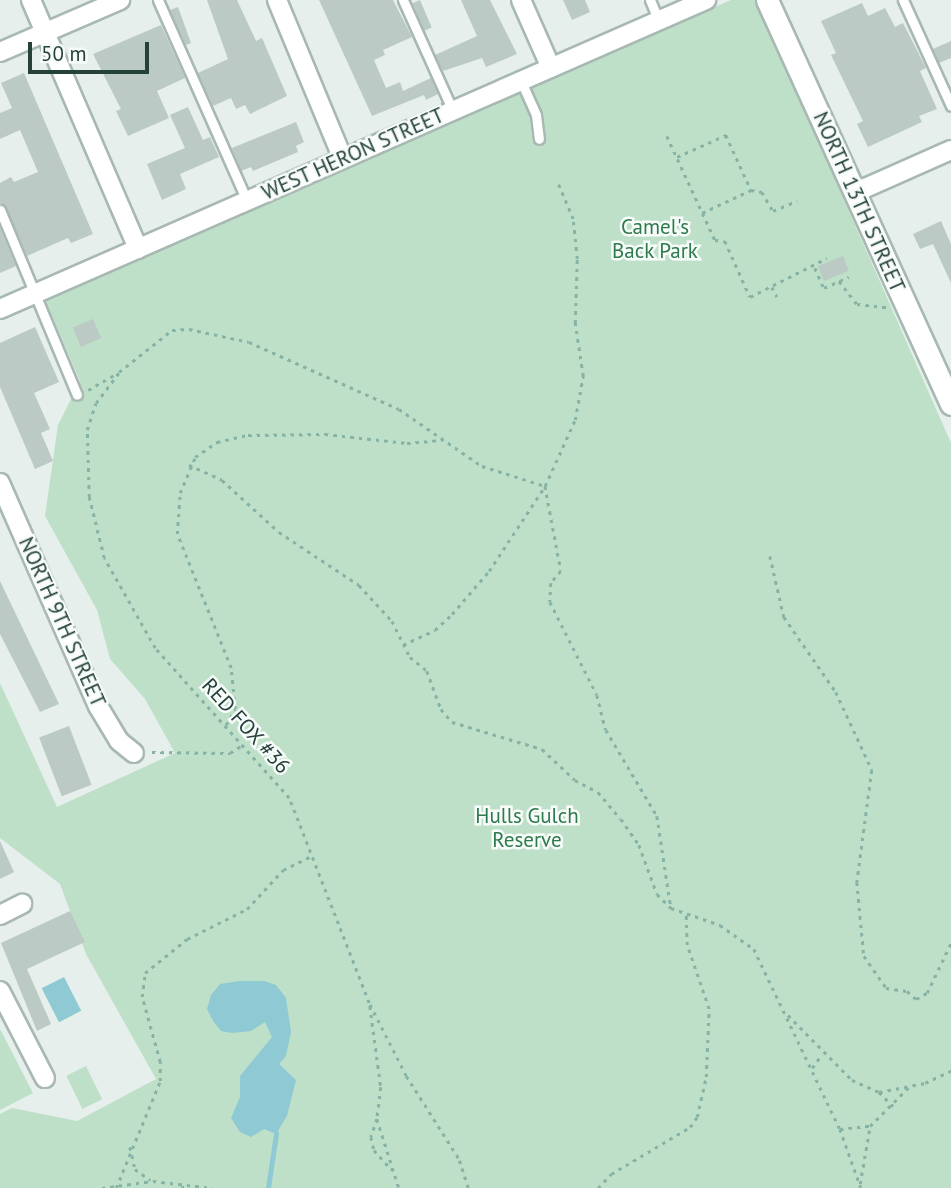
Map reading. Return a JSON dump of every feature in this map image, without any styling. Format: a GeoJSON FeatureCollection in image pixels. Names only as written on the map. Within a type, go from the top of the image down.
{"type":"FeatureCollection","features":[{"type":"Feature","properties":{"kind":"street"},"geometry":{"type":"LineString","coordinates":[[31,0],[138,248]]}},
{"type":"Feature","properties":{"kind":"street"},"geometry":{"type":"LineString","coordinates":[[0,52],[120,0]]}},
{"type":"Feature","properties":{"kind":"street"},"geometry":{"type":"LineString","coordinates":[[277,0],[343,159]]}},
{"type":"Feature","properties":{"kind":"street"},"geometry":{"type":"LineString","coordinates":[[521,0],[551,68]]}},
{"type":"Feature","properties":{"kind":"street","name":"WEST HERON STREET"},"geometry":{"type":"LineString","coordinates":[[0,309],[706,0]]}},
{"type":"Feature","properties":{"kind":"street","name":"NORTH 13TH STREET"},"geometry":{"type":"LineString","coordinates":[[767,0],[951,404]]}},
{"type":"Feature","properties":{"kind":"street"},"geometry":{"type":"LineString","coordinates":[[854,193],[951,150]]}},
{"type":"Feature","properties":{"kind":"street","name":"NORTH 9TH STREET"},"geometry":{"type":"LineString","coordinates":[[0,483],[98,706],[119,741],[134,753]]}},
{"type":"Feature","properties":{"kind":"street"},"geometry":{"type":"LineString","coordinates":[[0,915],[22,904]]}},
{"type":"Feature","properties":{"kind":"street"},"geometry":{"type":"LineString","coordinates":[[0,991],[45,1078]]}},
{"type":"Feature","properties":{"kind":"lane"},"geometry":{"type":"LineString","coordinates":[[158,0],[247,201]]}},
{"type":"Feature","properties":{"kind":"lane"},"geometry":{"type":"LineString","coordinates":[[403,0],[453,111]]}},
{"type":"Feature","properties":{"kind":"lane"},"geometry":{"type":"LineString","coordinates":[[650,0],[659,21]]}},
{"type":"Feature","properties":{"kind":"lane"},"geometry":{"type":"LineString","coordinates":[[903,0],[951,106]]}},
{"type":"Feature","properties":{"kind":"lane"},"geometry":{"type":"LineString","coordinates":[[521,81],[536,115],[539,139]]}},
{"type":"Feature","properties":{"kind":"lane"},"geometry":{"type":"LineString","coordinates":[[0,210],[77,395]]}},
{"type":"Feature","properties":{"kind":"path"},"geometry":{"type":"LineString","coordinates":[[677,157],[726,135],[751,190]]}},
{"type":"Feature","properties":{"kind":"path"},"geometry":{"type":"LineString","coordinates":[[667,136],[715,240],[725,241],[750,297],[815,268],[827,258]]}},
{"type":"Feature","properties":{"kind":"path"},"geometry":{"type":"LineString","coordinates":[[403,645],[435,630],[453,614],[502,553],[544,486],[576,420],[583,376],[575,323],[573,219],[558,183]]}},
{"type":"Feature","properties":{"kind":"path"},"geometry":{"type":"LineString","coordinates":[[702,213],[751,190],[762,192],[773,211],[797,201]]}},
{"type":"Feature","properties":{"kind":"path"},"geometry":{"type":"LineString","coordinates":[[815,268],[824,288],[849,277]]}},
{"type":"Feature","properties":{"kind":"path"},"geometry":{"type":"LineString","coordinates":[[839,281],[858,304],[892,307],[904,301]]}},
{"type":"Feature","properties":{"kind":"path"},"geometry":{"type":"LineString","coordinates":[[772,287],[777,297]]}},
{"type":"Feature","properties":{"kind":"path","name":"RED FOX #36"},"geometry":{"type":"LineString","coordinates":[[442,440],[399,409],[249,342],[190,329],[172,330],[156,338],[118,372],[96,403],[87,430],[85,468],[93,524],[104,558],[151,643],[244,744],[289,798],[369,1003],[406,1076],[458,1158],[468,1188]]}},
{"type":"Feature","properties":{"kind":"path"},"geometry":{"type":"LineString","coordinates":[[77,395],[118,372]]}},
{"type":"Feature","properties":{"kind":"path"},"geometry":{"type":"LineString","coordinates":[[226,725],[235,709],[231,668],[177,534],[180,493],[189,465],[217,442],[248,435],[333,434],[408,443],[442,440],[482,466],[544,486]]}},
{"type":"Feature","properties":{"kind":"path"},"geometry":{"type":"LineString","coordinates":[[189,465],[222,480],[289,540],[359,585],[392,621],[403,645],[431,677],[442,709],[452,722],[542,749],[575,780],[598,792],[639,845],[657,894],[671,908],[720,925],[754,949],[840,1129],[860,1186]]}},
{"type":"Feature","properties":{"kind":"path"},"geometry":{"type":"LineString","coordinates":[[544,486],[561,570],[551,583],[550,602],[597,695],[606,730],[657,816],[671,908]]}},
{"type":"Feature","properties":{"kind":"path"},"geometry":{"type":"LineString","coordinates":[[771,556],[784,617],[836,692],[872,770],[857,882],[864,956],[886,988],[907,991],[916,999],[927,993],[951,943]]}},
{"type":"Feature","properties":{"kind":"path"},"geometry":{"type":"LineString","coordinates":[[134,753],[230,752],[244,744]]}},
{"type":"Feature","properties":{"kind":"path"},"geometry":{"type":"LineString","coordinates":[[116,1186],[130,1145],[160,1081],[160,1062],[142,997],[145,973],[187,939],[247,909],[283,870],[312,856]]}},
{"type":"Feature","properties":{"kind":"path"},"geometry":{"type":"LineString","coordinates":[[598,1188],[631,1159],[690,1127],[697,1117],[706,1077],[709,1009],[687,945],[686,915]]}},
{"type":"Feature","properties":{"kind":"path"},"geometry":{"type":"LineString","coordinates":[[369,1003],[381,1087],[377,1119],[371,1137],[374,1150],[394,1172]]}},
{"type":"Feature","properties":{"kind":"path"},"geometry":{"type":"LineString","coordinates":[[786,1013],[822,1054],[852,1080],[879,1091],[893,1106]]}},
{"type":"Feature","properties":{"kind":"path"},"geometry":{"type":"LineString","coordinates":[[811,1070],[822,1054]]}},
{"type":"Feature","properties":{"kind":"path"},"geometry":{"type":"LineString","coordinates":[[879,1091],[909,1087],[951,1071]]}},
{"type":"Feature","properties":{"kind":"path"},"geometry":{"type":"LineString","coordinates":[[840,1129],[870,1126],[893,1106],[909,1087]]}},
{"type":"Feature","properties":{"kind":"path"},"geometry":{"type":"LineString","coordinates":[[377,1119],[399,1188]]}},
{"type":"Feature","properties":{"kind":"path"},"geometry":{"type":"LineString","coordinates":[[860,1186],[870,1126]]}},
{"type":"Feature","properties":{"kind":"path"},"geometry":{"type":"LineString","coordinates":[[130,1145],[135,1169],[153,1181]]}},
{"type":"Feature","properties":{"kind":"path"},"geometry":{"type":"LineString","coordinates":[[102,1188],[153,1181],[213,1188]]}},
{"type":"Feature","properties":{"kind":"path"},"geometry":{"type":"LineString","coordinates":[[181,1188],[191,1184]]}},
{"type":"Feature","properties":{"kind":"green space","name":"Hulls Gulch Reserve"},"geometry":{"type":"Polygon","coordinates":[[[731,0],[756,0],[951,443],[951,1188],[0,1188],[0,1114],[12,1108],[77,1121],[156,1079],[86,954],[60,884],[0,838],[0,683],[57,807],[175,753],[145,699],[110,659],[97,610],[45,516],[58,425],[80,381],[45,300],[731,0]]]}},
{"type":"Feature","properties":{"kind":"green space"},"geometry":{"type":"Polygon","coordinates":[[[0,1029],[33,1093],[0,1110],[0,1029]]]}},
{"type":"Feature","properties":{"kind":"green space"},"geometry":{"type":"Polygon","coordinates":[[[86,1066],[102,1099],[82,1109],[66,1076],[86,1066]]]}},
{"type":"Feature","properties":{"kind":"water"},"geometry":{"type":"Polygon","coordinates":[[[64,977],[81,1011],[59,1022],[42,988],[64,977]]]}},
{"type":"Feature","properties":{"kind":"water"},"geometry":{"type":"Polygon","coordinates":[[[264,981],[276,985],[286,998],[291,1032],[286,1056],[279,1064],[296,1080],[287,1116],[276,1134],[264,1129],[251,1137],[240,1132],[231,1118],[240,1097],[240,1076],[272,1037],[265,1022],[251,1031],[232,1033],[221,1031],[213,1021],[207,1009],[211,995],[220,984],[264,981]]]}},
{"type":"Feature","properties":{"kind":"building"},"geometry":{"type":"Polygon","coordinates":[[[207,0],[237,0],[256,41],[262,38],[287,96],[250,114],[245,105],[236,109],[231,98],[213,106],[198,73],[228,59],[207,0]]]}},
{"type":"Feature","properties":{"kind":"building"},"geometry":{"type":"Polygon","coordinates":[[[319,0],[393,0],[412,37],[383,50],[385,55],[374,60],[386,88],[400,82],[403,91],[431,78],[438,94],[426,100],[424,95],[372,116],[319,0]]]}},
{"type":"Feature","properties":{"kind":"building"},"geometry":{"type":"Polygon","coordinates":[[[420,0],[432,28],[424,31],[413,3],[420,0]]]}},
{"type":"Feature","properties":{"kind":"building"},"geometry":{"type":"Polygon","coordinates":[[[461,0],[490,0],[517,54],[486,67],[482,58],[443,71],[435,55],[477,36],[461,0]]]}},
{"type":"Feature","properties":{"kind":"building"},"geometry":{"type":"Polygon","coordinates":[[[563,0],[585,0],[590,12],[572,20],[563,0]]]}},
{"type":"Feature","properties":{"kind":"building"},"geometry":{"type":"Polygon","coordinates":[[[862,3],[868,16],[885,8],[895,27],[903,23],[926,68],[920,71],[937,109],[919,116],[922,122],[868,147],[857,124],[863,121],[831,55],[836,53],[821,21],[862,3]]]}},
{"type":"Feature","properties":{"kind":"building"},"geometry":{"type":"Polygon","coordinates":[[[178,7],[191,43],[186,45],[170,10],[178,7]]]}},
{"type":"Feature","properties":{"kind":"building"},"geometry":{"type":"Polygon","coordinates":[[[161,25],[185,78],[157,91],[169,118],[128,136],[116,111],[121,109],[93,54],[161,25]]]}},
{"type":"Feature","properties":{"kind":"building"},"geometry":{"type":"Polygon","coordinates":[[[951,41],[951,58],[939,63],[933,49],[951,41]]]}},
{"type":"Feature","properties":{"kind":"building"},"geometry":{"type":"Polygon","coordinates":[[[24,73],[93,234],[71,243],[68,238],[27,256],[6,207],[0,203],[0,183],[11,177],[14,182],[38,172],[20,130],[0,139],[0,113],[12,108],[1,83],[24,73]]]}},
{"type":"Feature","properties":{"kind":"building"},"geometry":{"type":"Polygon","coordinates":[[[188,107],[203,140],[210,137],[219,157],[180,174],[186,189],[162,200],[147,164],[185,148],[170,115],[188,107]]]}},
{"type":"Feature","properties":{"kind":"building"},"geometry":{"type":"Polygon","coordinates":[[[296,122],[304,142],[296,146],[298,152],[253,171],[251,167],[241,171],[232,148],[296,122]]]}},
{"type":"Feature","properties":{"kind":"building"},"geometry":{"type":"Polygon","coordinates":[[[941,221],[951,244],[951,283],[933,244],[920,249],[913,234],[941,221]]]}},
{"type":"Feature","properties":{"kind":"building"},"geometry":{"type":"Polygon","coordinates":[[[0,228],[16,266],[0,273],[0,228]]]}},
{"type":"Feature","properties":{"kind":"building"},"geometry":{"type":"Polygon","coordinates":[[[843,256],[849,271],[824,281],[818,266],[843,256]]]}},
{"type":"Feature","properties":{"kind":"building"},"geometry":{"type":"Polygon","coordinates":[[[93,319],[101,338],[81,347],[73,328],[93,319]]]}},
{"type":"Feature","properties":{"kind":"building"},"geometry":{"type":"Polygon","coordinates":[[[35,327],[59,382],[34,393],[50,429],[41,433],[53,461],[35,469],[0,387],[0,343],[35,327]]]}},
{"type":"Feature","properties":{"kind":"building"},"geometry":{"type":"Polygon","coordinates":[[[0,581],[59,704],[40,712],[0,634],[0,581]]]}},
{"type":"Feature","properties":{"kind":"building"},"geometry":{"type":"Polygon","coordinates":[[[69,726],[92,785],[62,796],[39,737],[69,726]]]}},
{"type":"Feature","properties":{"kind":"building"},"geometry":{"type":"Polygon","coordinates":[[[0,841],[14,872],[0,879],[0,841]]]}},
{"type":"Feature","properties":{"kind":"building"},"geometry":{"type":"Polygon","coordinates":[[[70,911],[85,942],[27,969],[51,1024],[37,1031],[1,943],[70,911]]]}},
{"type":"Feature","properties":{"kind":"waterway"},"geometry":{"type":"LineString","coordinates":[[268,1188],[276,1134]]}},
{"type":"Feature","properties":{"kind":"park label","name":"Camel's Back Park"},"geometry":{"type":"Point","coordinates":[655,239]}}]}
